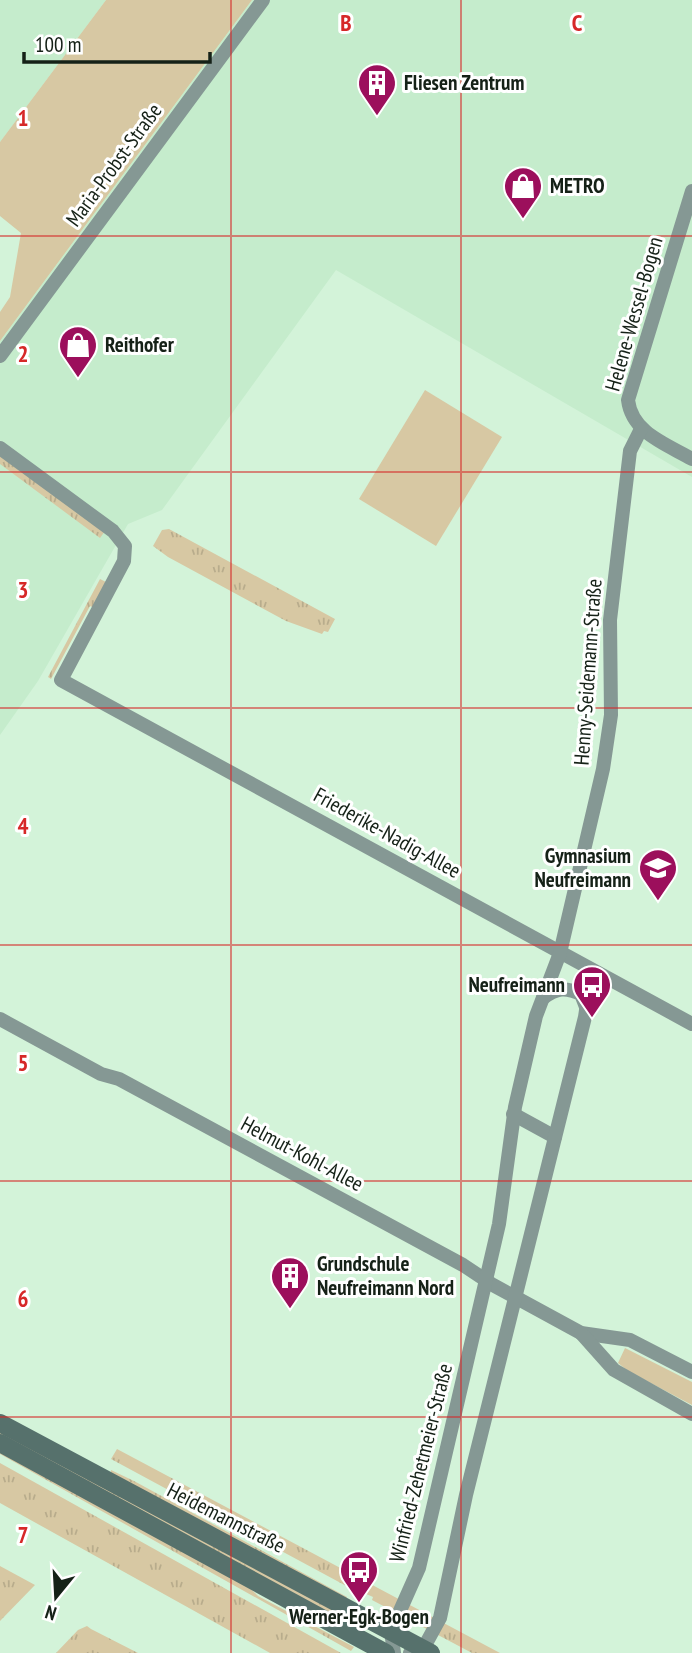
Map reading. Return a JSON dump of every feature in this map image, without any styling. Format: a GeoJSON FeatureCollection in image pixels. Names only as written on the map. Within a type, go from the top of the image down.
{"type":"FeatureCollection","features":[{"type":"Feature","properties":{"kind":"main road","name":"Heidemannstraße"},"geometry":{"type":"LineString","coordinates":[[0,1423],[391,1631],[421,1652]]}},
{"type":"Feature","properties":{"kind":"main road","name":"Heidemannstraße"},"geometry":{"type":"LineString","coordinates":[[0,1443],[386,1653]]}},
{"type":"Feature","properties":{"kind":"street","name":"Maria-Probst-Straße"},"geometry":{"type":"LineString","coordinates":[[0,356],[262,0]]}},
{"type":"Feature","properties":{"kind":"street","name":"Helene-Wessel-Bogen"},"geometry":{"type":"LineString","coordinates":[[641,429],[632,416],[629,393],[692,191]]}},
{"type":"Feature","properties":{"kind":"street"},"geometry":{"type":"LineString","coordinates":[[641,429],[692,459]]}},
{"type":"Feature","properties":{"kind":"street","name":"Henny-Seidemann-Straße"},"geometry":{"type":"LineString","coordinates":[[486,1280],[502,1209],[513,1114],[543,998],[560,953],[607,750],[611,715],[611,606],[630,452],[641,429]]}},
{"type":"Feature","properties":{"kind":"street","name":"Friederike-Nadig-Allee"},"geometry":{"type":"LineString","coordinates":[[0,448],[113,531],[125,545],[124,561],[61,680],[692,1024]]}},
{"type":"Feature","properties":{"kind":"street"},"geometry":{"type":"LineString","coordinates":[[421,1652],[440,1618],[449,1565],[555,1137],[586,1007],[592,970]]}},
{"type":"Feature","properties":{"kind":"street"},"geometry":{"type":"LineString","coordinates":[[543,998],[556,989],[565,988],[581,994],[586,1007]]}},
{"type":"Feature","properties":{"kind":"street","name":"Helmut-Kohl-Allee"},"geometry":{"type":"LineString","coordinates":[[0,1019],[101,1074],[144,1092],[581,1333],[614,1370],[692,1414]]}},
{"type":"Feature","properties":{"kind":"street"},"geometry":{"type":"LineString","coordinates":[[513,1114],[555,1137]]}},
{"type":"Feature","properties":{"kind":"street","name":"Winfried-Zehetmeier-Straße"},"geometry":{"type":"LineString","coordinates":[[391,1631],[419,1568],[486,1280]]}},
{"type":"Feature","properties":{"kind":"street","name":"Helmut-Kohl-Allee"},"geometry":{"type":"LineString","coordinates":[[581,1333],[631,1340],[692,1372]]}},
{"type":"Feature","properties":{"kind":"street"},"geometry":{"type":"LineString","coordinates":[[391,1631],[394,1653]]}},
{"type":"Feature","properties":{"kind":"shaded area"},"geometry":{"type":"Polygon","coordinates":[[[0,0],[106,0],[0,142],[0,0]]]}},
{"type":"Feature","properties":{"kind":"shaded area"},"geometry":{"type":"Polygon","coordinates":[[[252,0],[692,0],[692,477],[336,270],[162,510],[128,524],[38,681],[0,735],[0,341],[252,0]]]}},
{"type":"Feature","properties":{"kind":"green space"},"geometry":{"type":"Polygon","coordinates":[[[106,0],[252,0],[0,341],[0,312],[10,297],[21,233],[0,216],[0,142],[106,0]]]}},
{"type":"Feature","properties":{"kind":"green space"},"geometry":{"type":"Polygon","coordinates":[[[425,390],[502,437],[436,546],[359,499],[425,390]]]}},
{"type":"Feature","properties":{"kind":"green space"},"geometry":{"type":"Polygon","coordinates":[[[0,454],[105,531],[100,538],[0,464],[0,454]]]}},
{"type":"Feature","properties":{"kind":"green space"},"geometry":{"type":"Polygon","coordinates":[[[169,529],[335,619],[328,632],[324,631],[322,634],[286,621],[168,557],[153,546],[162,530],[169,529]]]}},
{"type":"Feature","properties":{"kind":"green space"},"geometry":{"type":"Polygon","coordinates":[[[100,579],[108,583],[94,608],[90,606],[51,679],[48,677],[100,579]]]}},
{"type":"Feature","properties":{"kind":"green space"},"geometry":{"type":"Polygon","coordinates":[[[625,1348],[692,1382],[692,1405],[618,1363],[625,1348]]]}},
{"type":"Feature","properties":{"kind":"green space"},"geometry":{"type":"Polygon","coordinates":[[[0,1430],[366,1624],[362,1632],[0,1436],[0,1430]]]}},
{"type":"Feature","properties":{"kind":"green space"},"geometry":{"type":"Polygon","coordinates":[[[117,1449],[500,1653],[472,1653],[372,1600],[373,1597],[364,1593],[363,1595],[111,1459],[117,1449]]]}},
{"type":"Feature","properties":{"kind":"green space"},"geometry":{"type":"Polygon","coordinates":[[[0,1450],[242,1580],[258,1596],[354,1647],[351,1651],[0,1454],[0,1450]]]}},
{"type":"Feature","properties":{"kind":"green space"},"geometry":{"type":"Polygon","coordinates":[[[0,1463],[341,1653],[270,1653],[0,1503],[0,1463]]]}},
{"type":"Feature","properties":{"kind":"green space"},"geometry":{"type":"Polygon","coordinates":[[[111,1470],[347,1597],[346,1599],[110,1477],[111,1470]]]}},
{"type":"Feature","properties":{"kind":"green space"},"geometry":{"type":"Polygon","coordinates":[[[0,1566],[35,1585],[0,1621],[0,1566]]]}},
{"type":"Feature","properties":{"kind":"green space"},"geometry":{"type":"Polygon","coordinates":[[[87,1626],[138,1653],[56,1653],[78,1630],[87,1626]]]}},
{"type":"Feature","properties":{"kind":"place","name":"Fliesen Zentrum"},"geometry":{"type":"Point","coordinates":[377,117]}},
{"type":"Feature","properties":{"kind":"place","name":"METRO"},"geometry":{"type":"Point","coordinates":[523,220]}},
{"type":"Feature","properties":{"kind":"place","name":"Reithofer"},"geometry":{"type":"Point","coordinates":[78,379]}},
{"type":"Feature","properties":{"kind":"place","name":"Gymnasium Neufreimann"},"geometry":{"type":"Point","coordinates":[658,902]}},
{"type":"Feature","properties":{"kind":"place","name":"Neufreimann"},"geometry":{"type":"Point","coordinates":[592,1019]}},
{"type":"Feature","properties":{"kind":"place","name":"Grundschule Neufreimann Nord"},"geometry":{"type":"Point","coordinates":[290,1310]}},
{"type":"Feature","properties":{"kind":"place","name":"Werner-Egk-Bogen"},"geometry":{"type":"Point","coordinates":[359,1604]}}]}
